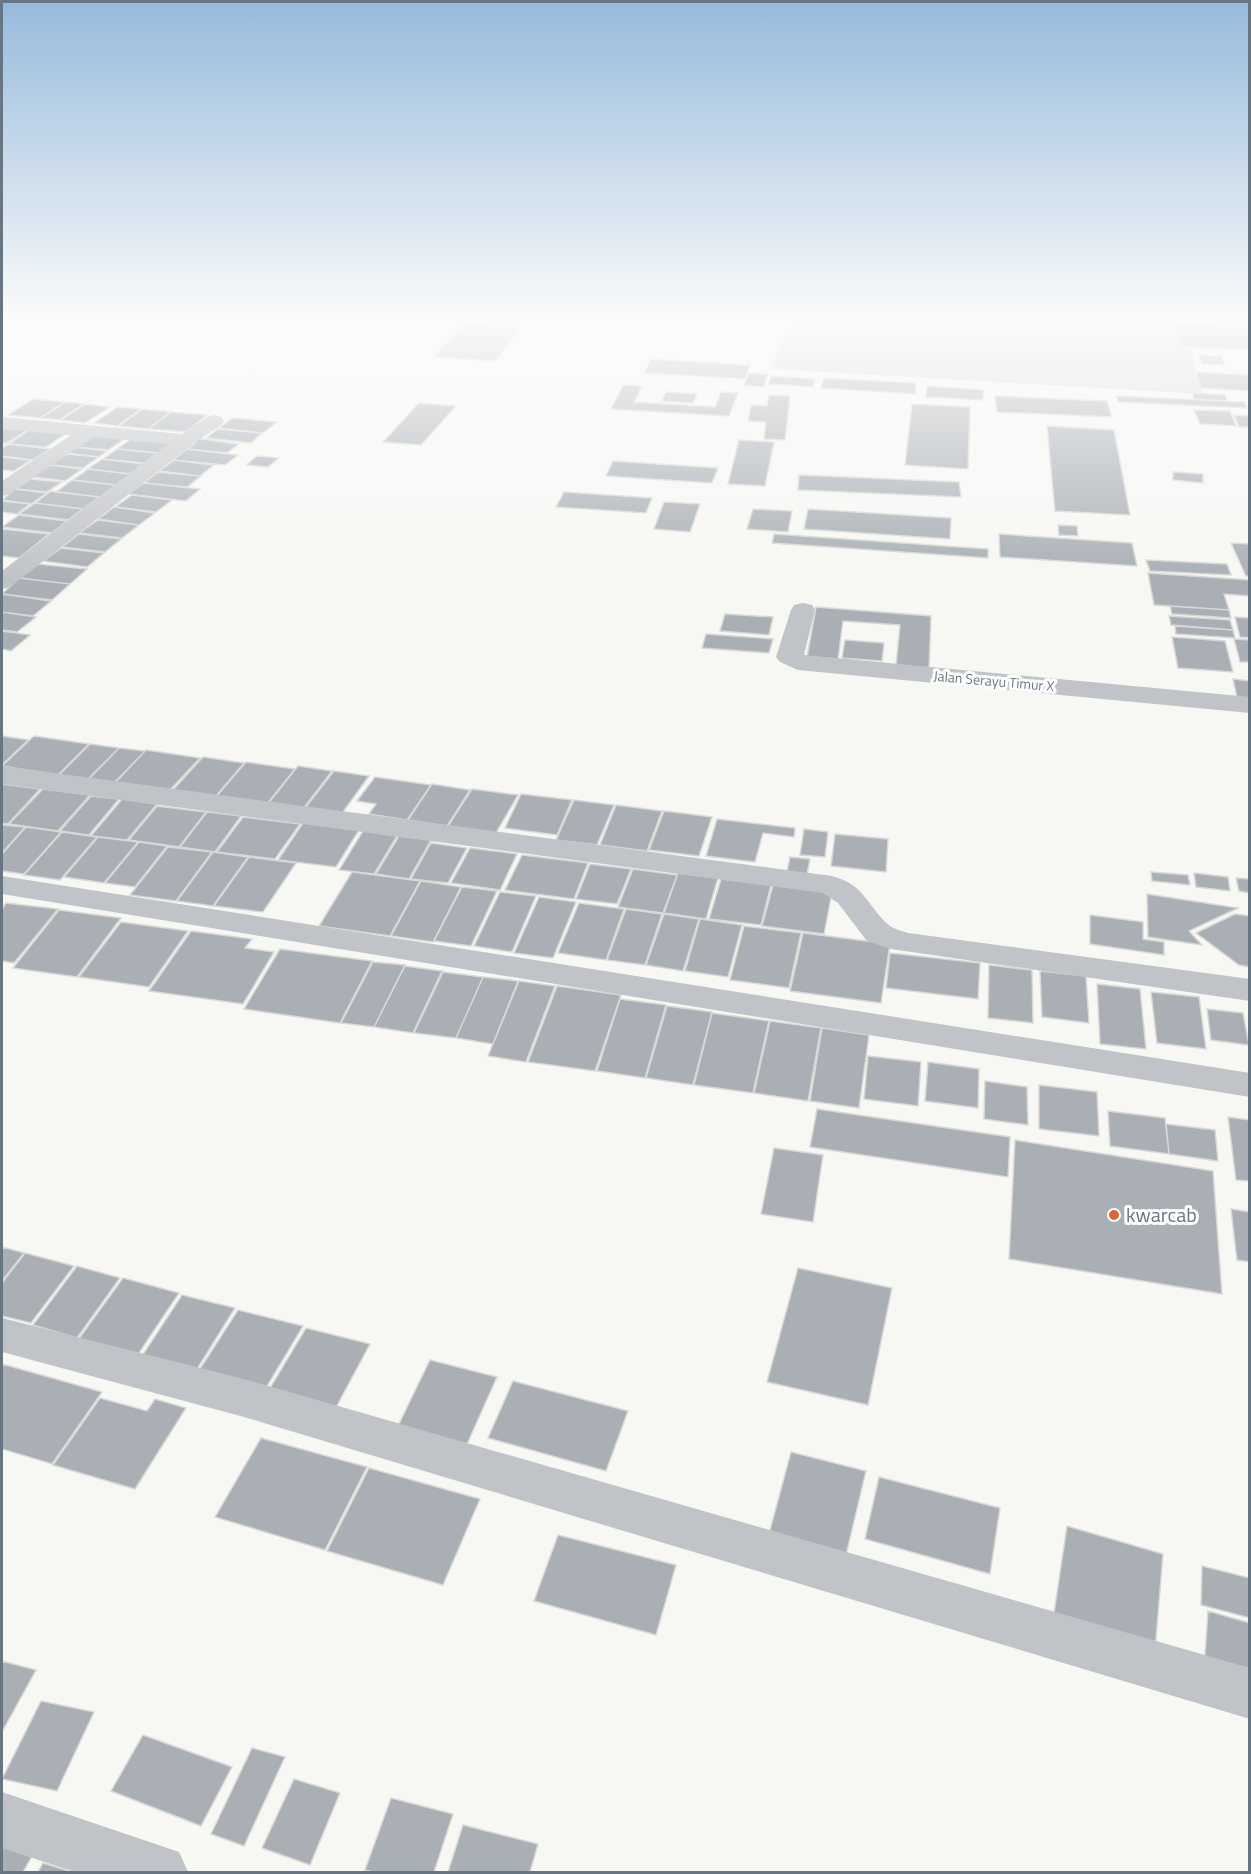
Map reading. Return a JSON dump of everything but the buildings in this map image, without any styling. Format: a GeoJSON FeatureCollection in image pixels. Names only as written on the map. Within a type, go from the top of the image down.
{"type":"FeatureCollection","features":[{"type":"Feature","properties":{"kind":"street"},"geometry":{"type":"LineString","coordinates":[[2,582],[13,563],[214,421]]}},
{"type":"Feature","properties":{"kind":"street"},"geometry":{"type":"LineString","coordinates":[[2,423],[186,440]]}},
{"type":"Feature","properties":{"kind":"street"},"geometry":{"type":"LineString","coordinates":[[2,490],[89,432]]}},
{"type":"Feature","properties":{"kind":"street","name":"Jalan Serayu Timur X"},"geometry":{"type":"LineString","coordinates":[[803,610],[789,657],[798,662],[1250,705]]}},
{"type":"Feature","properties":{"kind":"street"},"geometry":{"type":"LineString","coordinates":[[2,775],[832,885],[849,896],[879,934],[903,942],[1250,990]]}},
{"type":"Feature","properties":{"kind":"street"},"geometry":{"type":"LineString","coordinates":[[2,885],[1250,1085]]}},
{"type":"Feature","properties":{"kind":"street"},"geometry":{"type":"LineString","coordinates":[[2,1335],[244,1398],[1250,1694]]}},
{"type":"Feature","properties":{"kind":"street"},"geometry":{"type":"LineString","coordinates":[[2,1820],[159,1872]]}},
{"type":"Feature","properties":{"kind":"place","name":"kwarcab"},"geometry":{"type":"Point","coordinates":[1114,1215]}}]}
